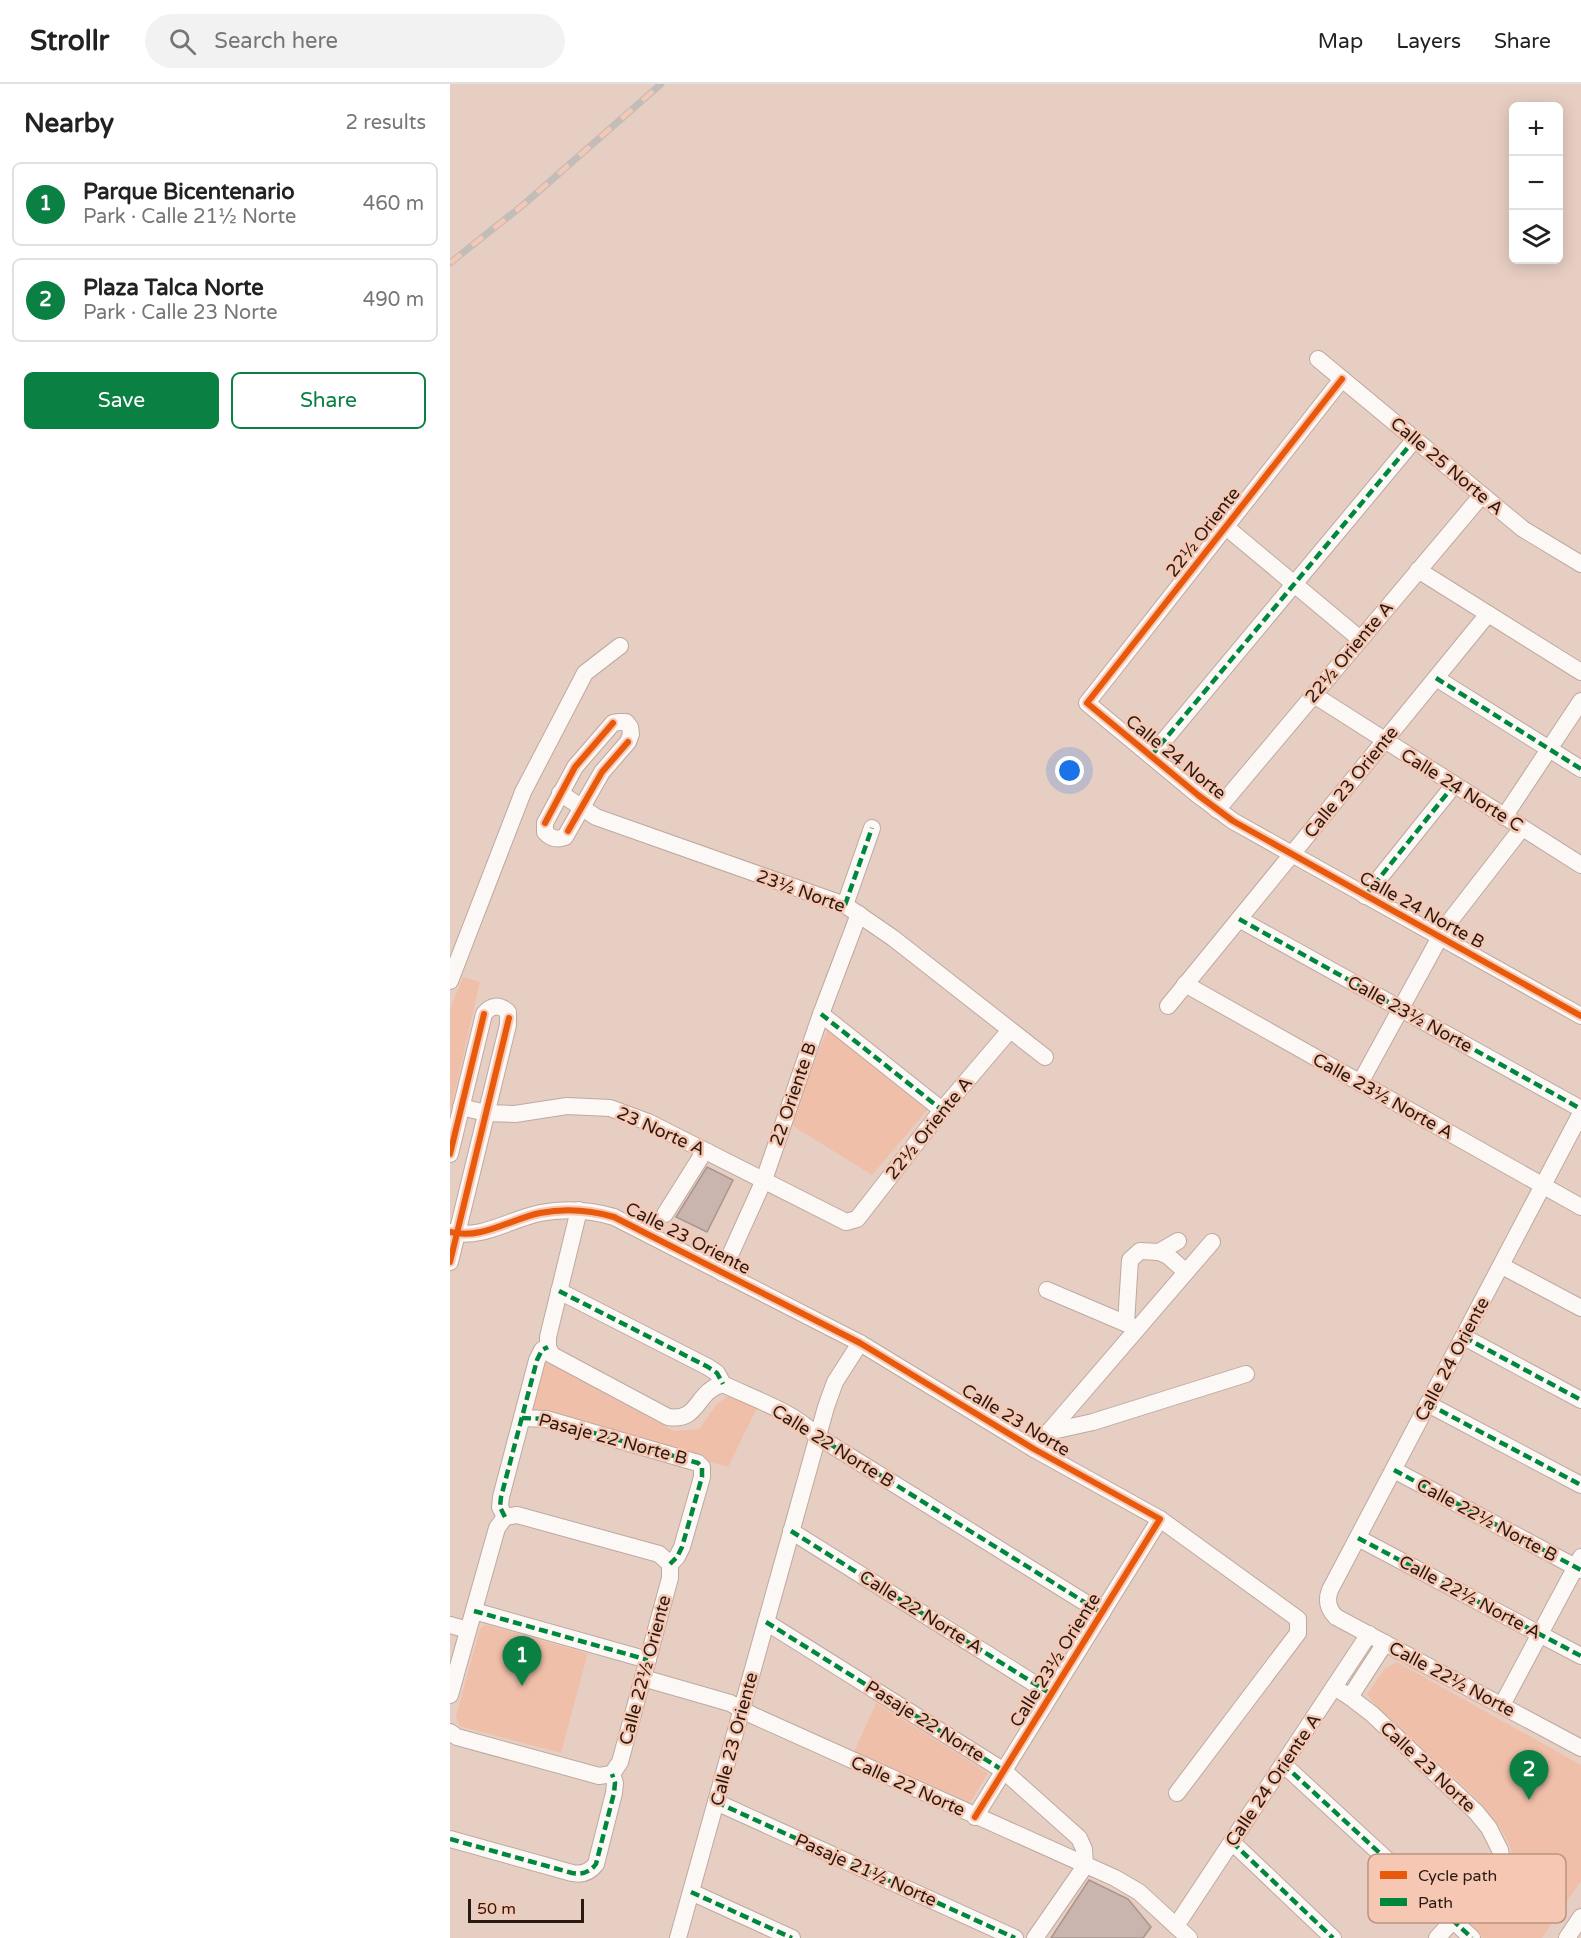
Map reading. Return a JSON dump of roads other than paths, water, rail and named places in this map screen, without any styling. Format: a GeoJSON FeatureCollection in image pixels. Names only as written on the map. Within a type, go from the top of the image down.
{"type":"FeatureCollection","features":[{"type":"Feature","properties":{"kind":"street","name":"Calle 25 Norte A"},"geometry":{"type":"LineString","coordinates":[[1318,359],[1523,529],[1581,564]]}},
{"type":"Feature","properties":{"kind":"street","name":"22½ Oriente"},"geometry":{"type":"LineString","coordinates":[[1087,703],[1342,379]]}},
{"type":"Feature","properties":{"kind":"street"},"geometry":{"type":"LineString","coordinates":[[1151,756],[1415,439]]}},
{"type":"Feature","properties":{"kind":"street","name":"22½ Oriente A"},"geometry":{"type":"LineString","coordinates":[[1217,810],[1482,495]]}},
{"type":"Feature","properties":{"kind":"street"},"geometry":{"type":"LineString","coordinates":[[1226,526],[1360,639]]}},
{"type":"Feature","properties":{"kind":"street"},"geometry":{"type":"LineString","coordinates":[[1418,570],[1581,672]]}},
{"type":"Feature","properties":{"kind":"street","name":"Calle 23 Oriente"},"geometry":{"type":"LineString","coordinates":[[1168,1006],[1488,614]]}},
{"type":"Feature","properties":{"kind":"street"},"geometry":{"type":"LineString","coordinates":[[450,981],[523,792],[585,673],[620,646]]}},
{"type":"Feature","properties":{"kind":"street"},"geometry":{"type":"LineString","coordinates":[[1436,678],[1581,769]]}},
{"type":"Feature","properties":{"kind":"street","name":"Calle 24 Norte C"},"geometry":{"type":"LineString","coordinates":[[1314,695],[1581,865]]}},
{"type":"Feature","properties":{"kind":"street"},"geometry":{"type":"LineString","coordinates":[[1504,817],[1581,701]]}},
{"type":"Feature","properties":{"kind":"street","name":"Calle 24 Norte"},"geometry":{"type":"LineString","coordinates":[[1087,703],[1217,810],[1249,831]]}},
{"type":"Feature","properties":{"kind":"street"},"geometry":{"type":"LineString","coordinates":[[613,723],[626,723],[630,727],[631,734],[628,742],[602,772],[580,808],[565,837],[558,839],[545,832],[545,823],[574,767],[613,723]]}},
{"type":"Feature","properties":{"kind":"street"},"geometry":{"type":"LineString","coordinates":[[1365,896],[1454,785]]}},
{"type":"Feature","properties":{"kind":"street","name":"23½ Norte"},"geometry":{"type":"LineString","coordinates":[[560,793],[596,817],[845,905],[860,914],[1045,1057]]}},
{"type":"Feature","properties":{"kind":"street"},"geometry":{"type":"LineString","coordinates":[[845,905],[872,828]]}},
{"type":"Feature","properties":{"kind":"street"},"geometry":{"type":"LineString","coordinates":[[1360,1083],[1439,937],[1522,828]]}},
{"type":"Feature","properties":{"kind":"street","name":"Calle 24 Norte B"},"geometry":{"type":"LineString","coordinates":[[1249,831],[1581,1016]]}},
{"type":"Feature","properties":{"kind":"street","name":"22 Oriente B"},"geometry":{"type":"LineString","coordinates":[[722,1273],[764,1180],[821,1014],[860,914]]}},
{"type":"Feature","properties":{"kind":"street","name":"Calle 23½ Norte"},"geometry":{"type":"LineString","coordinates":[[1239,919],[1581,1111]]}},
{"type":"Feature","properties":{"kind":"street","name":"Calle 23½ Norte A"},"geometry":{"type":"LineString","coordinates":[[1185,984],[1581,1207]]}},
{"type":"Feature","properties":{"kind":"street"},"geometry":{"type":"LineString","coordinates":[[450,1154],[484,1014],[488,1008],[496,1006],[508,1012],[509,1018],[454,1233],[450,1262]]}},
{"type":"Feature","properties":{"kind":"street"},"geometry":{"type":"LineString","coordinates":[[821,1014],[942,1110]]}},
{"type":"Feature","properties":{"kind":"street","name":"22½ Oriente A"},"geometry":{"type":"LineString","coordinates":[[846,1222],[856,1220],[942,1110],[1010,1030]]}},
{"type":"Feature","properties":{"kind":"street","name":"23 Norte A"},"geometry":{"type":"LineString","coordinates":[[461,1107],[486,1113],[515,1114],[567,1106],[610,1108],[648,1122],[846,1222]]}},
{"type":"Feature","properties":{"kind":"street","name":"Calle 24 Oriente"},"geometry":{"type":"LineString","coordinates":[[1328,1605],[1330,1590],[1502,1266],[1581,1111]]}},
{"type":"Feature","properties":{"kind":"street"},"geometry":{"type":"LineString","coordinates":[[665,1214],[704,1152],[708,1152]]}},
{"type":"Feature","properties":{"kind":"street"},"geometry":{"type":"LineString","coordinates":[[579,1210],[548,1337],[548,1347],[552,1355],[668,1418],[678,1419],[690,1415],[704,1394],[714,1386],[723,1384]]}},
{"type":"Feature","properties":{"kind":"street","name":"Calle 23 Oriente"},"geometry":{"type":"LineString","coordinates":[[454,1233],[479,1233],[539,1213],[579,1210],[614,1217],[860,1343],[835,1382],[817,1436],[678,1938]]}},
{"type":"Feature","properties":{"kind":"street"},"geometry":{"type":"LineString","coordinates":[[1159,1252],[1178,1241]]}},
{"type":"Feature","properties":{"kind":"street"},"geometry":{"type":"LineString","coordinates":[[1034,1449],[1132,1326],[1186,1272],[1212,1242]]}},
{"type":"Feature","properties":{"kind":"street"},"geometry":{"type":"LineString","coordinates":[[1132,1326],[1130,1260],[1140,1251],[1159,1252],[1168,1256],[1186,1272]]}},
{"type":"Feature","properties":{"kind":"street"},"geometry":{"type":"LineString","coordinates":[[1502,1266],[1581,1308]]}},
{"type":"Feature","properties":{"kind":"street"},"geometry":{"type":"LineString","coordinates":[[1047,1290],[1132,1326]]}},
{"type":"Feature","properties":{"kind":"street","name":"Calle 22 Norte B"},"geometry":{"type":"LineString","coordinates":[[560,1291],[708,1367],[717,1373],[723,1384],[794,1418],[817,1436],[1101,1613]]}},
{"type":"Feature","properties":{"kind":"street"},"geometry":{"type":"LineString","coordinates":[[1464,1337],[1581,1400]]}},
{"type":"Feature","properties":{"kind":"street","name":"Calle 23 Norte"},"geometry":{"type":"LineString","coordinates":[[860,1343],[1034,1449],[1160,1519],[1299,1619],[1298,1633],[1177,1793]]}},
{"type":"Feature","properties":{"kind":"street"},"geometry":{"type":"LineString","coordinates":[[505,1517],[500,1502],[537,1360],[542,1350],[548,1347]]}},
{"type":"Feature","properties":{"kind":"street"},"geometry":{"type":"LineString","coordinates":[[1048,1432],[1093,1422],[1246,1374]]}},
{"type":"Feature","properties":{"kind":"street"},"geometry":{"type":"LineString","coordinates":[[1428,1404],[1581,1485]]}},
{"type":"Feature","properties":{"kind":"street","name":"Pasaje 22 Norte B"},"geometry":{"type":"LineString","coordinates":[[522,1418],[546,1419],[694,1460],[702,1467]]}},
{"type":"Feature","properties":{"kind":"street","name":"Calle 22½ Oriente"},"geometry":{"type":"LineString","coordinates":[[450,1839],[578,1874],[588,1872],[596,1864],[614,1793],[615,1783],[612,1774],[620,1762],[670,1578],[670,1564],[682,1547],[702,1477],[702,1467]]}},
{"type":"Feature","properties":{"kind":"street","name":"Calle 22½ Norte B"},"geometry":{"type":"LineString","coordinates":[[1394,1470],[1579,1565]]}},
{"type":"Feature","properties":{"kind":"street"},"geometry":{"type":"LineString","coordinates":[[450,1695],[498,1523],[505,1517],[517,1515],[659,1554],[670,1564]]}},
{"type":"Feature","properties":{"kind":"street","name":"Calle 23½ Oriente"},"geometry":{"type":"LineString","coordinates":[[975,1817],[1160,1519]]}},
{"type":"Feature","properties":{"kind":"street","name":"Calle 22 Norte A"},"geometry":{"type":"LineString","coordinates":[[791,1531],[1051,1694]]}},
{"type":"Feature","properties":{"kind":"street","name":"Calle 22½ Norte A"},"geometry":{"type":"LineString","coordinates":[[1358,1538],[1581,1656]]}},
{"type":"Feature","properties":{"kind":"street"},"geometry":{"type":"LineString","coordinates":[[1502,1705],[1579,1565]]}},
{"type":"Feature","properties":{"kind":"street","name":"Calle 22½ Norte"},"geometry":{"type":"LineString","coordinates":[[1328,1605],[1336,1617],[1581,1748]]}},
{"type":"Feature","properties":{"kind":"street"},"geometry":{"type":"LineString","coordinates":[[474,1611],[648,1660]]}},
{"type":"Feature","properties":{"kind":"street","name":"Pasaje 22 Norte"},"geometry":{"type":"LineString","coordinates":[[766,1622],[1004,1771],[1079,1838],[1084,1849],[1085,1866]]}},
{"type":"Feature","properties":{"kind":"street"},"geometry":{"type":"LineString","coordinates":[[450,1624],[468,1630]]}},
{"type":"Feature","properties":{"kind":"street","name":"Calle 24 Oriente A"},"geometry":{"type":"LineString","coordinates":[[1176,1926],[1369,1634]]}},
{"type":"Feature","properties":{"kind":"street"},"geometry":{"type":"LineString","coordinates":[[1350,1697],[1385,1643]]}},
{"type":"Feature","properties":{"kind":"street","name":"Calle 22 Norte"},"geometry":{"type":"LineString","coordinates":[[643,1678],[730,1703],[1132,1887],[1190,1938]]}},
{"type":"Feature","properties":{"kind":"street","name":"Calle 23 Norte"},"geometry":{"type":"LineString","coordinates":[[1334,1687],[1372,1714],[1476,1812],[1489,1828],[1501,1854]]}},
{"type":"Feature","properties":{"kind":"street"},"geometry":{"type":"LineString","coordinates":[[450,1732],[457,1737],[598,1776],[612,1774]]}},
{"type":"Feature","properties":{"kind":"street"},"geometry":{"type":"LineString","coordinates":[[1283,1764],[1380,1854]]}},
{"type":"Feature","properties":{"kind":"street","name":"Pasaje 21½ Norte"},"geometry":{"type":"LineString","coordinates":[[716,1802],[1015,1938]]}},
{"type":"Feature","properties":{"kind":"street"},"geometry":{"type":"LineString","coordinates":[[1232,1842],[1333,1938]]}},
{"type":"Feature","properties":{"kind":"street"},"geometry":{"type":"LineString","coordinates":[[1035,1938],[1085,1866]]}},
{"type":"Feature","properties":{"kind":"street"},"geometry":{"type":"LineString","coordinates":[[691,1892],[792,1938]]}},
{"type":"Feature","properties":{"kind":"street"},"geometry":{"type":"LineString","coordinates":[[1567,1938],[1581,1917]]}},
{"type":"Feature","properties":{"kind":"street"},"geometry":{"type":"LineString","coordinates":[[1437,1938],[1451,1923]]}},
{"type":"Feature","properties":{"kind":"street"},"geometry":{"type":"LineString","coordinates":[[1455,1923],[1472,1938]]}},
{"type":"Feature","properties":{"kind":"railway"},"geometry":{"type":"LineString","coordinates":[[450,263],[523,205],[661,84]]}},
{"type":"Feature","properties":{"kind":"place","name":"Parque Bicentenario"},"geometry":{"type":"Point","coordinates":[522,1686]}},
{"type":"Feature","properties":{"kind":"place","name":"Plaza Talca Norte"},"geometry":{"type":"Point","coordinates":[1529,1800]}}]}
